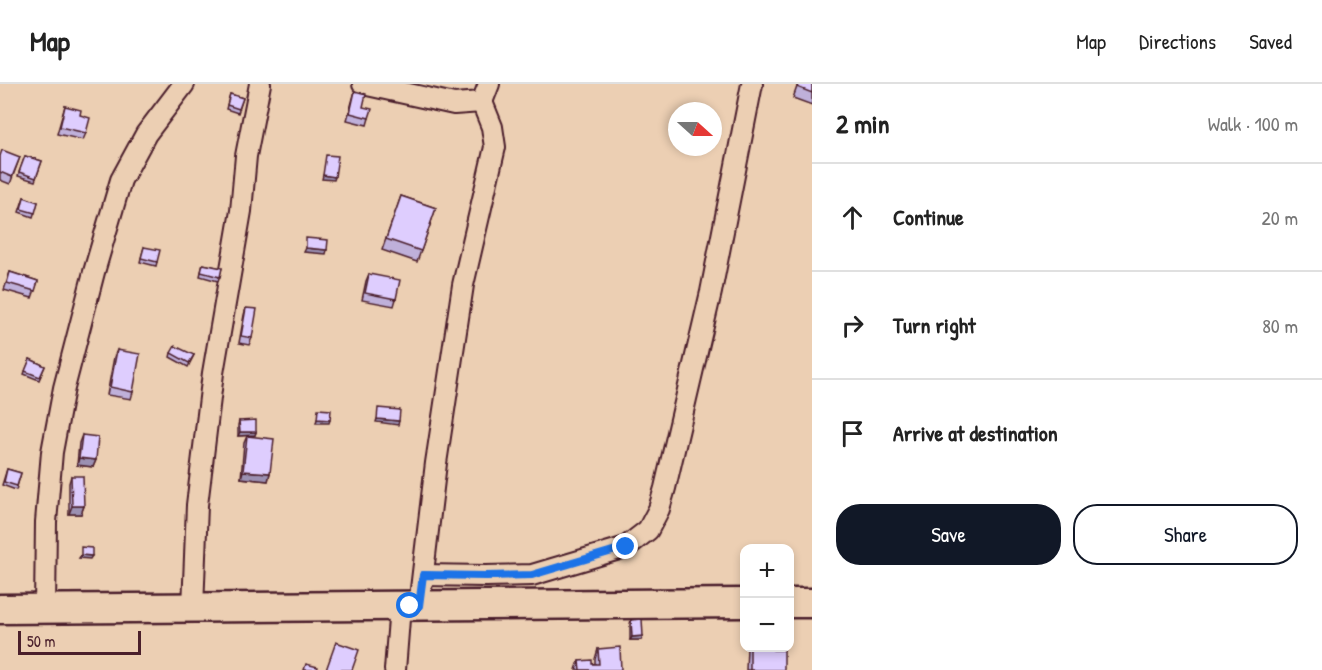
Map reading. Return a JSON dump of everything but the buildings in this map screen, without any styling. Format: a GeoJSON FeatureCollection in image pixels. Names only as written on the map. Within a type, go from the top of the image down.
{"type":"FeatureCollection","features":[{"type":"Feature","properties":{"kind":"street"},"geometry":{"type":"LineString","coordinates":[[45,608],[46,522],[52,452],[64,388],[94,272],[121,180],[146,134],[184,84]]}},
{"type":"Feature","properties":{"kind":"street"},"geometry":{"type":"LineString","coordinates":[[193,608],[197,505],[213,373],[241,212],[246,156],[260,84]]}},
{"type":"Feature","properties":{"kind":"street"},"geometry":{"type":"LineString","coordinates":[[363,84],[454,104],[485,93],[495,147],[463,285],[436,463],[423,575],[410,606],[395,670]]}},
{"type":"Feature","properties":{"kind":"street"},"geometry":{"type":"LineString","coordinates":[[423,575],[532,575],[626,547],[648,530],[659,509],[665,488],[711,292],[752,84]]}},
{"type":"Feature","properties":{"kind":"street"},"geometry":{"type":"LineString","coordinates":[[0,609],[740,603]]}},
{"type":"Feature","properties":{"kind":"street"},"geometry":{"type":"LineString","coordinates":[[794,603],[812,603]]}},
{"type":"Feature","properties":{"kind":"route"},"geometry":{"type":"LineString","coordinates":[[410,606],[419,606],[423,575],[532,575],[626,547]]}}]}
